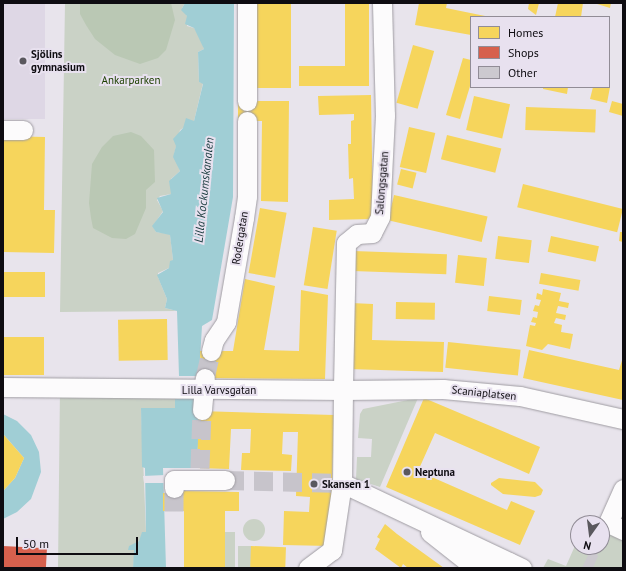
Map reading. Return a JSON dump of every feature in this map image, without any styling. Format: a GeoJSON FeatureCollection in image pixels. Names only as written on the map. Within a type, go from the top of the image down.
{"type":"FeatureCollection","features":[{"type":"Feature","properties":{"kind":"street"},"geometry":{"type":"LineString","coordinates":[[247,3],[247,101]]}},
{"type":"Feature","properties":{"kind":"street","name":"Salongsgatan"},"geometry":{"type":"LineString","coordinates":[[343,390],[346,243],[357,234],[372,233],[380,217],[386,116],[382,3]]}},
{"type":"Feature","properties":{"kind":"street","name":"Rodergatan"},"geometry":{"type":"LineString","coordinates":[[211,351],[214,340],[226,322],[244,218],[247,196],[247,120]]}},
{"type":"Feature","properties":{"kind":"street"},"geometry":{"type":"LineString","coordinates":[[3,130],[23,130]]}},
{"type":"Feature","properties":{"kind":"street","name":"Lilla Varvsgatan"},"geometry":{"type":"LineString","coordinates":[[3,387],[197,387],[343,390]]}},
{"type":"Feature","properties":{"kind":"street"},"geometry":{"type":"LineString","coordinates":[[197,387],[202,410]]}},
{"type":"Feature","properties":{"kind":"street","name":"Scaniaplatsen"},"geometry":{"type":"LineString","coordinates":[[343,390],[443,388],[513,395],[623,419]]}},
{"type":"Feature","properties":{"kind":"street"},"geometry":{"type":"LineString","coordinates":[[308,568],[332,550],[342,483],[343,390]]}},
{"type":"Feature","properties":{"kind":"street"},"geometry":{"type":"LineString","coordinates":[[174,488],[174,480],[200,474],[225,480]]}},
{"type":"Feature","properties":{"kind":"street"},"geometry":{"type":"LineString","coordinates":[[342,483],[410,516],[468,562],[517,565]]}},
{"type":"Feature","properties":{"kind":"street"},"geometry":{"type":"LineString","coordinates":[[623,489],[608,523],[623,530]]}},
{"type":"Feature","properties":{"kind":"shaded area","name":"Sjölins gymnasium"},"geometry":{"type":"Polygon","coordinates":[[[3,3],[45,3],[45,119],[3,119],[3,3]]]}},
{"type":"Feature","properties":{"kind":"green space","name":"Ankarparken"},"geometry":{"type":"Polygon","coordinates":[[[65,3],[185,3],[182,8],[187,16],[187,26],[194,28],[202,40],[204,49],[198,52],[199,82],[203,83],[194,121],[180,130],[174,155],[180,171],[171,179],[171,194],[160,196],[157,200],[163,211],[153,226],[156,232],[170,234],[173,260],[169,268],[158,273],[158,277],[167,299],[165,308],[177,311],[60,312],[65,3]]]}},
{"type":"Feature","properties":{"kind":"green space"},"geometry":{"type":"Polygon","coordinates":[[[80,3],[171,3],[175,20],[166,50],[158,58],[140,64],[115,55],[95,39],[80,14],[80,3]]]}},
{"type":"Feature","properties":{"kind":"green space"},"geometry":{"type":"Polygon","coordinates":[[[131,132],[141,136],[154,150],[155,182],[146,190],[146,208],[135,234],[126,239],[112,238],[93,228],[89,203],[92,164],[102,147],[113,136],[131,132]]]}},
{"type":"Feature","properties":{"kind":"green space"},"geometry":{"type":"Polygon","coordinates":[[[60,387],[178,391],[175,408],[141,408],[146,532],[141,540],[136,542],[133,568],[58,568],[60,387]]]}},
{"type":"Feature","properties":{"kind":"green space"},"geometry":{"type":"Polygon","coordinates":[[[418,398],[380,487],[356,479],[357,457],[371,457],[372,439],[358,438],[360,414],[363,409],[418,398]]]}},
{"type":"Feature","properties":{"kind":"green space"},"geometry":{"type":"Polygon","coordinates":[[[619,511],[623,513],[623,568],[543,568],[548,559],[566,566],[571,555],[610,555],[610,532],[619,511]]]}},
{"type":"Feature","properties":{"kind":"green space"},"geometry":{"type":"Polygon","coordinates":[[[254,519],[262,522],[265,530],[262,538],[254,541],[246,538],[243,530],[246,522],[254,519]]]}},
{"type":"Feature","properties":{"kind":"green space"},"geometry":{"type":"Polygon","coordinates":[[[225,532],[235,532],[235,568],[225,568],[225,532]]]}},
{"type":"Feature","properties":{"kind":"green space"},"geometry":{"type":"Polygon","coordinates":[[[238,546],[251,546],[251,568],[238,568],[238,546]]]}},
{"type":"Feature","properties":{"kind":"water","name":"Lilla Kockumskanalen"},"geometry":{"type":"Polygon","coordinates":[[[185,3],[234,3],[233,197],[212,320],[202,326],[199,376],[179,376],[177,311],[165,308],[167,299],[157,275],[169,268],[170,261],[173,260],[170,235],[156,232],[152,226],[163,212],[157,198],[171,194],[169,181],[180,171],[173,157],[176,146],[173,139],[183,128],[186,118],[194,121],[203,84],[199,82],[198,52],[204,49],[194,28],[185,24],[187,16],[181,10],[185,3]]]}},
{"type":"Feature","properties":{"kind":"water"},"geometry":{"type":"Polygon","coordinates":[[[200,398],[197,468],[163,468],[166,568],[133,568],[134,550],[128,550],[129,546],[139,541],[142,532],[146,532],[145,468],[142,467],[141,408],[175,408],[175,399],[200,398]]]}},
{"type":"Feature","properties":{"kind":"water"},"geometry":{"type":"Polygon","coordinates":[[[3,414],[17,421],[31,435],[39,452],[41,472],[31,499],[17,512],[3,519],[3,491],[15,478],[24,458],[3,434],[3,414]]]}},
{"type":"Feature","properties":{"kind":"pier"},"geometry":{"type":"Polygon","coordinates":[[[165,475],[166,483],[144,483],[143,476],[165,475]]]}},
{"type":"Feature","properties":{"kind":"building: Homes"},"geometry":{"type":"Polygon","coordinates":[[[256,3],[291,3],[291,88],[256,88],[256,3]]]}},
{"type":"Feature","properties":{"kind":"building: Homes"},"geometry":{"type":"Polygon","coordinates":[[[345,3],[369,3],[369,86],[299,86],[299,66],[345,66],[345,3]]]}},
{"type":"Feature","properties":{"kind":"building: Homes"},"geometry":{"type":"Polygon","coordinates":[[[419,3],[447,3],[446,8],[485,16],[470,16],[470,35],[415,25],[419,3]]]}},
{"type":"Feature","properties":{"kind":"building: Homes"},"geometry":{"type":"Polygon","coordinates":[[[529,3],[539,3],[536,15],[528,9],[529,3]]]}},
{"type":"Feature","properties":{"kind":"building: Homes"},"geometry":{"type":"Polygon","coordinates":[[[558,3],[583,3],[581,16],[555,16],[558,3]]]}},
{"type":"Feature","properties":{"kind":"building: Homes"},"geometry":{"type":"Polygon","coordinates":[[[594,3],[611,3],[610,8],[594,3]]]}},
{"type":"Feature","properties":{"kind":"building: Homes"},"geometry":{"type":"Polygon","coordinates":[[[413,45],[434,51],[418,109],[396,103],[413,45]]]}},
{"type":"Feature","properties":{"kind":"building: Homes"},"geometry":{"type":"Polygon","coordinates":[[[463,58],[470,60],[470,86],[460,119],[446,115],[463,58]]]}},
{"type":"Feature","properties":{"kind":"building: Homes"},"geometry":{"type":"Polygon","coordinates":[[[543,88],[568,88],[567,94],[543,88]]]}},
{"type":"Feature","properties":{"kind":"building: Homes"},"geometry":{"type":"Polygon","coordinates":[[[593,88],[610,88],[607,103],[590,99],[593,88]]]}},
{"type":"Feature","properties":{"kind":"building: Homes"},"geometry":{"type":"Polygon","coordinates":[[[371,95],[373,219],[329,220],[329,200],[354,199],[353,178],[349,179],[348,144],[351,144],[351,121],[354,120],[354,114],[319,115],[318,96],[371,95]]]}},
{"type":"Feature","properties":{"kind":"building: Homes"},"geometry":{"type":"Polygon","coordinates":[[[474,96],[510,104],[502,138],[466,130],[474,96]]]}},
{"type":"Feature","properties":{"kind":"building: Homes"},"geometry":{"type":"Polygon","coordinates":[[[238,101],[289,101],[288,202],[261,201],[262,121],[238,121],[238,101]]]}},
{"type":"Feature","properties":{"kind":"building: Homes"},"geometry":{"type":"Polygon","coordinates":[[[612,101],[623,104],[623,116],[609,112],[612,101]]]}},
{"type":"Feature","properties":{"kind":"building: Homes"},"geometry":{"type":"Polygon","coordinates":[[[526,107],[596,109],[595,132],[525,130],[526,107]]]}},
{"type":"Feature","properties":{"kind":"building: Homes"},"geometry":{"type":"Polygon","coordinates":[[[409,127],[435,133],[426,173],[400,167],[409,127]]]}},
{"type":"Feature","properties":{"kind":"building: Homes"},"geometry":{"type":"Polygon","coordinates":[[[447,135],[501,149],[495,173],[441,159],[447,135]]]}},
{"type":"Feature","properties":{"kind":"building: Homes"},"geometry":{"type":"Polygon","coordinates":[[[3,136],[45,137],[44,210],[55,210],[54,253],[3,252],[3,136]]]}},
{"type":"Feature","properties":{"kind":"building: Homes"},"geometry":{"type":"Polygon","coordinates":[[[401,169],[417,173],[413,188],[397,185],[401,169]]]}},
{"type":"Feature","properties":{"kind":"building: Homes"},"geometry":{"type":"Polygon","coordinates":[[[523,184],[623,209],[617,232],[517,207],[523,184]]]}},
{"type":"Feature","properties":{"kind":"building: Homes"},"geometry":{"type":"Polygon","coordinates":[[[394,195],[488,217],[482,242],[388,220],[394,195]]]}},
{"type":"Feature","properties":{"kind":"building: Homes"},"geometry":{"type":"Polygon","coordinates":[[[260,208],[287,213],[275,278],[249,273],[260,208]]]}},
{"type":"Feature","properties":{"kind":"building: Homes"},"geometry":{"type":"Polygon","coordinates":[[[313,227],[337,231],[327,289],[304,285],[313,227]]]}},
{"type":"Feature","properties":{"kind":"building: Homes"},"geometry":{"type":"Polygon","coordinates":[[[620,232],[623,232],[623,242],[619,241],[620,232]]]}},
{"type":"Feature","properties":{"kind":"building: Homes"},"geometry":{"type":"Polygon","coordinates":[[[498,236],[532,240],[529,263],[495,259],[498,236]]]}},
{"type":"Feature","properties":{"kind":"building: Homes"},"geometry":{"type":"Polygon","coordinates":[[[551,236],[599,246],[596,262],[548,252],[551,236]]]}},
{"type":"Feature","properties":{"kind":"building: Homes"},"geometry":{"type":"Polygon","coordinates":[[[353,251],[447,254],[446,274],[352,271],[353,251]]]}},
{"type":"Feature","properties":{"kind":"building: Homes"},"geometry":{"type":"Polygon","coordinates":[[[458,255],[487,258],[484,286],[455,283],[458,255]]]}},
{"type":"Feature","properties":{"kind":"building: Homes"},"geometry":{"type":"Polygon","coordinates":[[[3,272],[45,272],[45,297],[3,297],[3,272]]]}},
{"type":"Feature","properties":{"kind":"building: Homes"},"geometry":{"type":"Polygon","coordinates":[[[541,273],[580,280],[578,291],[539,284],[541,273]]]}},
{"type":"Feature","properties":{"kind":"building: Homes"},"geometry":{"type":"Polygon","coordinates":[[[245,279],[275,286],[264,350],[299,351],[301,290],[328,295],[325,379],[201,378],[200,351],[233,351],[245,279]]]}},
{"type":"Feature","properties":{"kind":"building: Homes"},"geometry":{"type":"Polygon","coordinates":[[[543,289],[561,293],[559,301],[569,303],[568,308],[558,306],[556,313],[566,315],[565,320],[556,318],[554,323],[562,325],[561,332],[573,334],[570,349],[548,344],[542,350],[526,346],[530,325],[535,326],[536,323],[531,322],[533,317],[537,318],[538,312],[533,311],[535,305],[539,306],[541,300],[536,299],[537,293],[542,295],[543,289]]]}},
{"type":"Feature","properties":{"kind":"building: Homes"},"geometry":{"type":"Polygon","coordinates":[[[489,296],[522,300],[520,315],[487,311],[489,296]]]}},
{"type":"Feature","properties":{"kind":"building: Homes"},"geometry":{"type":"Polygon","coordinates":[[[396,302],[435,303],[435,320],[396,319],[396,302]]]}},
{"type":"Feature","properties":{"kind":"building: Homes"},"geometry":{"type":"Polygon","coordinates":[[[351,303],[373,304],[372,340],[444,342],[443,372],[348,369],[351,303]]]}},
{"type":"Feature","properties":{"kind":"building: Homes"},"geometry":{"type":"Polygon","coordinates":[[[167,319],[168,360],[119,361],[118,320],[167,319]]]}},
{"type":"Feature","properties":{"kind":"building: Homes"},"geometry":{"type":"Polygon","coordinates":[[[3,337],[44,337],[44,375],[3,375],[3,337]]]}},
{"type":"Feature","properties":{"kind":"building: Homes"},"geometry":{"type":"Polygon","coordinates":[[[448,342],[521,350],[518,375],[445,368],[448,342]]]}},
{"type":"Feature","properties":{"kind":"building: Homes"},"geometry":{"type":"Polygon","coordinates":[[[529,350],[619,370],[623,357],[623,400],[523,378],[529,350]]]}},
{"type":"Feature","properties":{"kind":"building: Homes","name":"Neptuna"},"geometry":{"type":"Polygon","coordinates":[[[424,398],[540,447],[529,474],[435,433],[418,471],[507,510],[511,501],[535,511],[520,545],[386,487],[424,398]]]}},
{"type":"Feature","properties":{"kind":"building: Homes","name":"Skansen 1"},"geometry":{"type":"Polygon","coordinates":[[[199,411],[334,415],[330,546],[283,545],[284,511],[309,512],[310,497],[296,496],[298,432],[283,432],[282,454],[292,455],[291,471],[241,470],[242,453],[250,453],[251,429],[231,429],[229,469],[197,468],[199,411]]]}},
{"type":"Feature","properties":{"kind":"building: Homes"},"geometry":{"type":"Polygon","coordinates":[[[3,434],[24,458],[15,478],[3,491],[3,434]]]}},
{"type":"Feature","properties":{"kind":"building: Homes"},"geometry":{"type":"Polygon","coordinates":[[[499,478],[535,482],[543,490],[541,495],[535,497],[503,494],[491,485],[491,483],[499,478]]]}},
{"type":"Feature","properties":{"kind":"building: Homes"},"geometry":{"type":"Polygon","coordinates":[[[183,491],[239,492],[239,511],[225,511],[225,568],[184,568],[184,511],[163,511],[163,493],[183,494],[183,491]]]}},
{"type":"Feature","properties":{"kind":"building: Homes"},"geometry":{"type":"Polygon","coordinates":[[[385,524],[444,568],[408,568],[403,564],[401,568],[375,549],[380,539],[377,537],[385,524]]]}},
{"type":"Feature","properties":{"kind":"building: Homes"},"geometry":{"type":"Polygon","coordinates":[[[251,546],[286,547],[285,568],[250,568],[251,546]]]}},
{"type":"Feature","properties":{"kind":"building: Shops"},"geometry":{"type":"Polygon","coordinates":[[[3,546],[47,548],[46,568],[3,568],[3,546]]]}},
{"type":"Feature","properties":{"kind":"building: Other"},"geometry":{"type":"Polygon","coordinates":[[[588,555],[597,555],[593,568],[582,568],[588,555]]]}},
{"type":"Feature","properties":{"kind":"tunnel"},"geometry":{"type":"LineString","coordinates":[[205,378],[211,351]]}},
{"type":"Feature","properties":{"kind":"tunnel"},"geometry":{"type":"LineString","coordinates":[[200,468],[202,410]]}},
{"type":"Feature","properties":{"kind":"tunnel"},"geometry":{"type":"LineString","coordinates":[[225,480],[342,483]]}},
{"type":"Feature","properties":{"kind":"tunnel"},"geometry":{"type":"LineString","coordinates":[[174,488],[174,511]]}},
{"type":"Feature","properties":{"kind":"place","name":"Sjölins gymnasium"},"geometry":{"type":"Point","coordinates":[23,61]}},
{"type":"Feature","properties":{"kind":"place","name":"Neptuna"},"geometry":{"type":"Point","coordinates":[407,472]}},
{"type":"Feature","properties":{"kind":"place","name":"Skansen 1"},"geometry":{"type":"Point","coordinates":[314,484]}}]}
